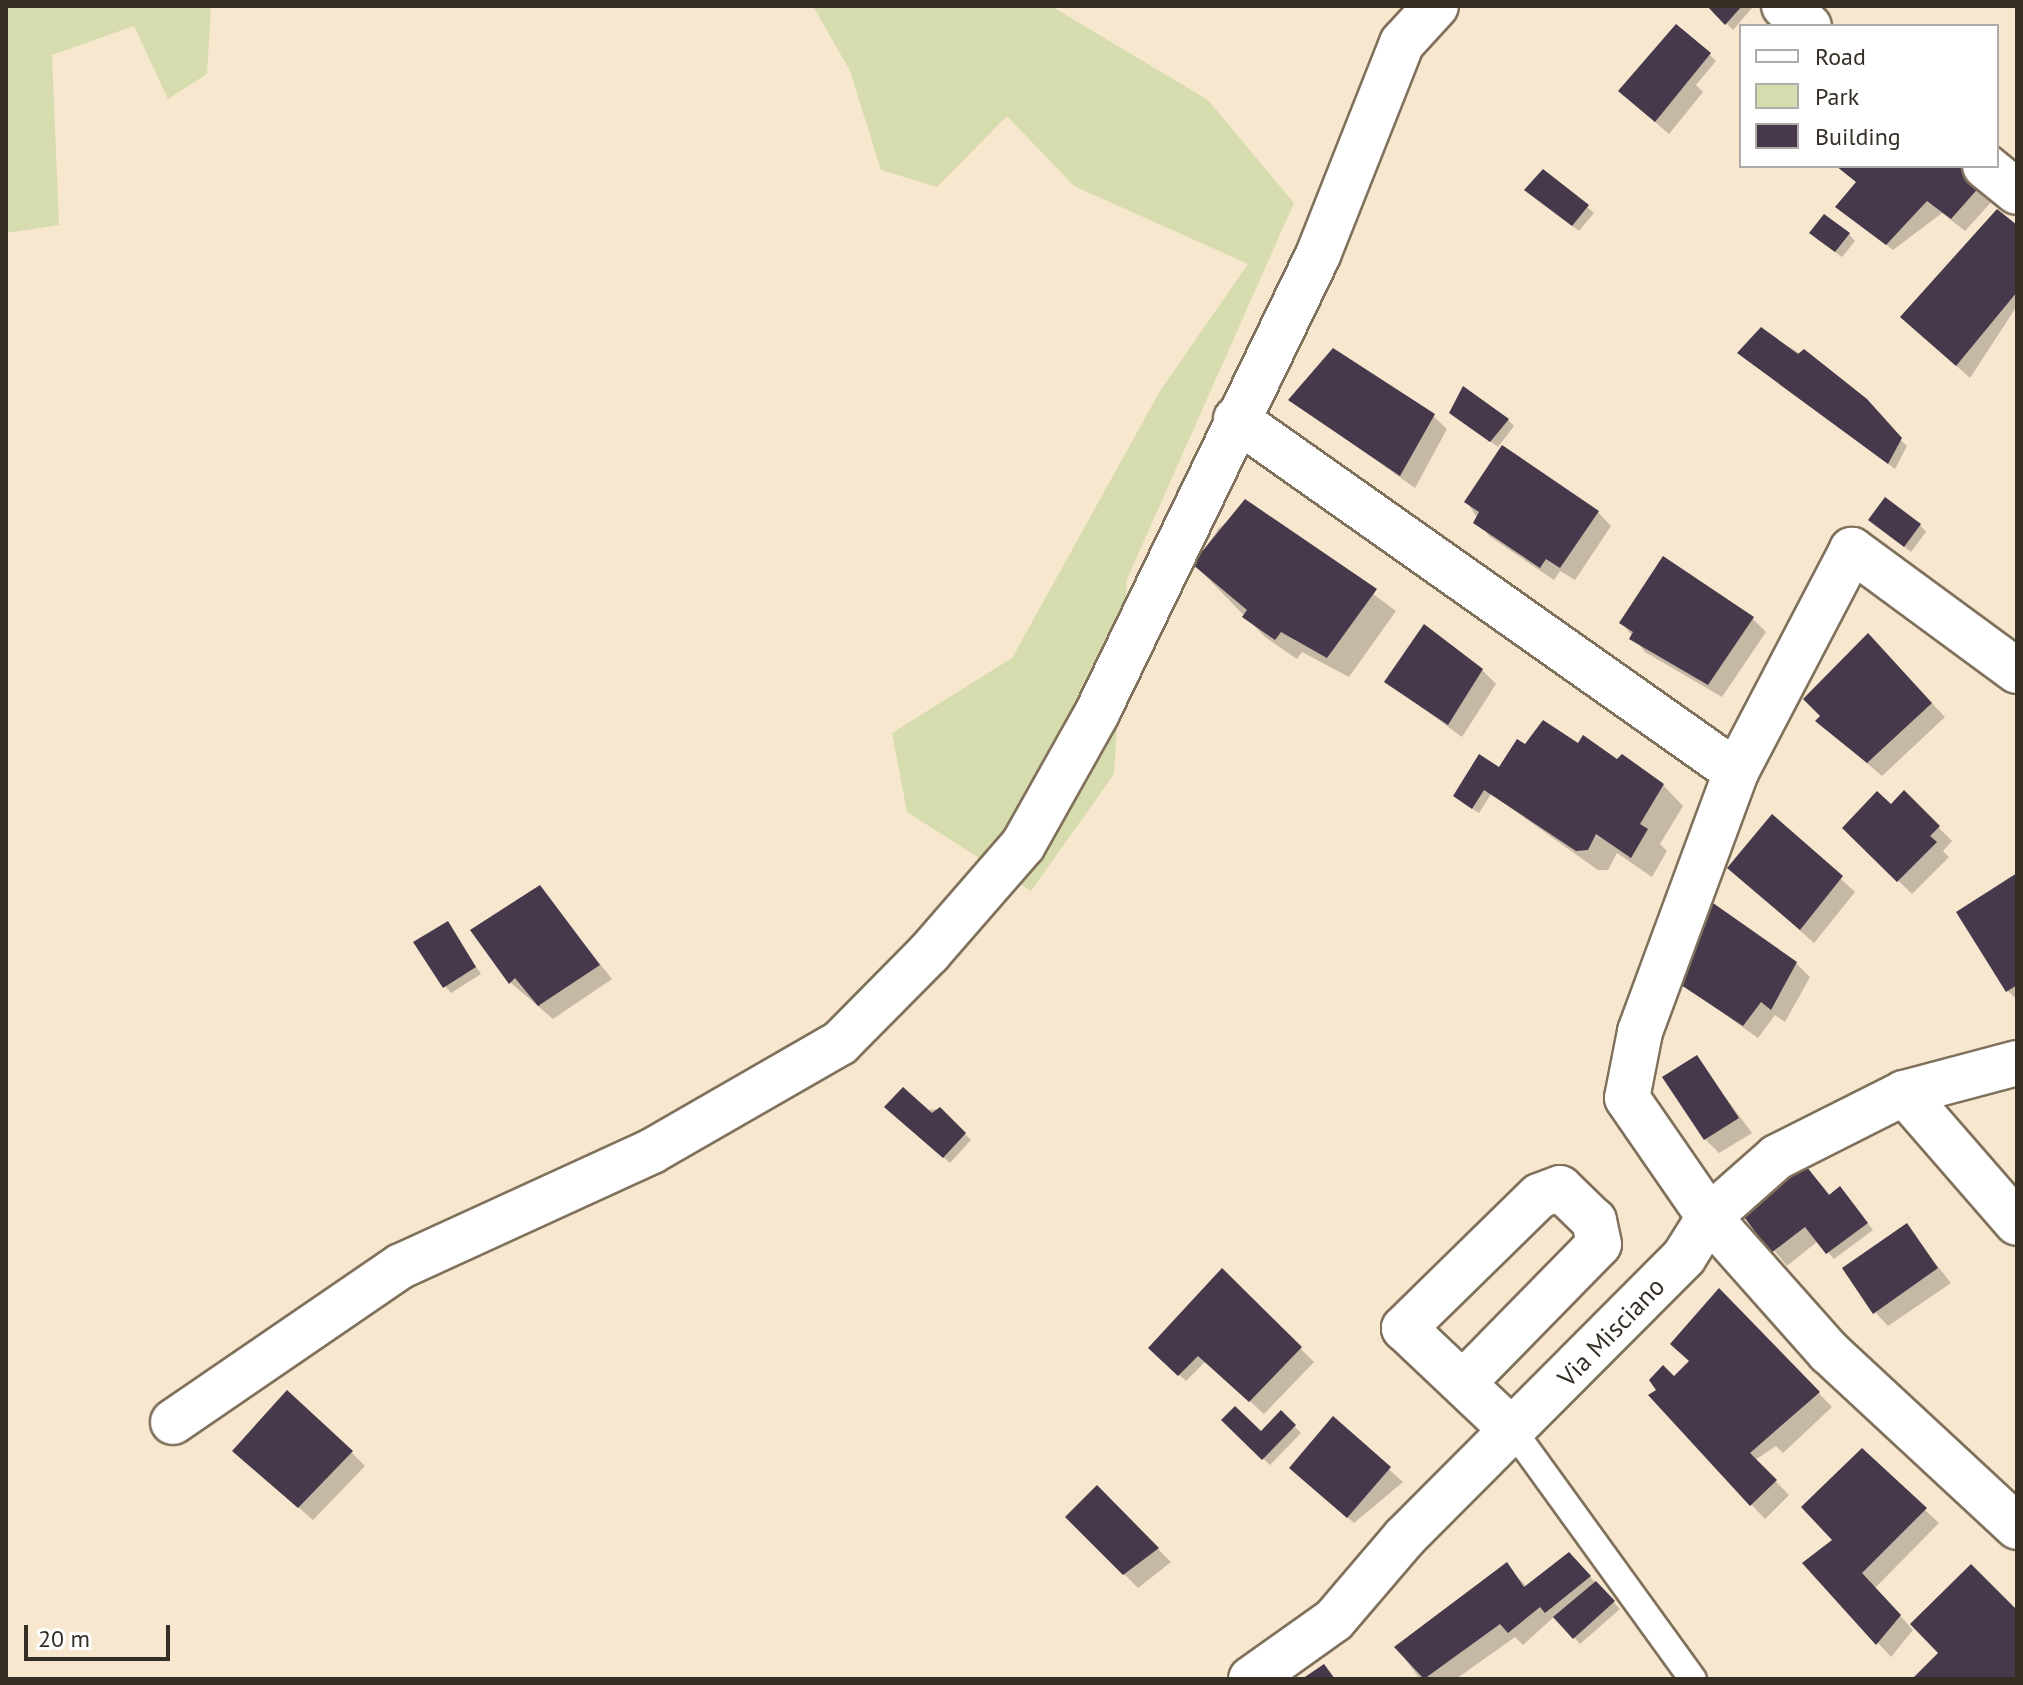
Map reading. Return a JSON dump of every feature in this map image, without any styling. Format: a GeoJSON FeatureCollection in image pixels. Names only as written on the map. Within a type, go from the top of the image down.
{"type":"FeatureCollection","features":[{"type":"Feature","properties":{"kind":"street"},"geometry":{"type":"LineString","coordinates":[[173,1422],[401,1266],[652,1151],[840,1043],[1023,845],[1097,713],[1236,419],[1318,255],[1402,43],[1436,6]]}},
{"type":"Feature","properties":{"kind":"street"},"geometry":{"type":"LineString","coordinates":[[1784,6],[1806,24]]}},
{"type":"Feature","properties":{"kind":"street"},"geometry":{"type":"LineString","coordinates":[[1987,168],[2017,192]]}},
{"type":"Feature","properties":{"kind":"street"},"geometry":{"type":"LineString","coordinates":[[1236,419],[1736,772]]}},
{"type":"Feature","properties":{"kind":"street"},"geometry":{"type":"LineString","coordinates":[[2017,671],[1852,550],[1736,772],[1640,1032],[1627,1098],[1709,1217],[1829,1352],[2017,1527]]}},
{"type":"Feature","properties":{"kind":"street","name":"Via Misciano"},"geometry":{"type":"LineString","coordinates":[[1251,1679],[1334,1620],[1405,1537],[1514,1432],[1684,1257],[1709,1217],[1777,1157],[1904,1093],[2017,1063]]}},
{"type":"Feature","properties":{"kind":"street"},"geometry":{"type":"LineString","coordinates":[[1904,1093],[2017,1223]]}},
{"type":"Feature","properties":{"kind":"street"},"geometry":{"type":"LineString","coordinates":[[1463,1383],[1599,1244],[1594,1221],[1560,1188],[1539,1196],[1404,1328],[1514,1432]]}},
{"type":"Feature","properties":{"kind":"lane"},"geometry":{"type":"LineString","coordinates":[[1514,1432],[1693,1679]]}},
{"type":"Feature","properties":{"kind":"green space"},"geometry":{"type":"Polygon","coordinates":[[[6,6],[211,6],[207,74],[168,99],[134,26],[52,55],[59,225],[6,233],[6,6]]]}},
{"type":"Feature","properties":{"kind":"green space"},"geometry":{"type":"Polygon","coordinates":[[[813,6],[1051,6],[1208,100],[1294,203],[1127,579],[1114,774],[1031,891],[907,812],[892,733],[1012,658],[1160,391],[1248,264],[1074,186],[1007,116],[937,187],[881,170],[850,71],[813,6]]]}},
{"type":"Feature","properties":{"kind":"building"},"geometry":{"type":"Polygon","coordinates":[[[1707,6],[1742,6],[1725,25],[1707,6]]]}},
{"type":"Feature","properties":{"kind":"building"},"geometry":{"type":"Polygon","coordinates":[[[1676,24],[1711,53],[1655,122],[1618,91],[1676,24]]]}},
{"type":"Feature","properties":{"kind":"building"},"geometry":{"type":"Polygon","coordinates":[[[1838,168],[1961,168],[1982,184],[1951,219],[1927,201],[1886,245],[1835,207],[1856,182],[1838,168]]]}},
{"type":"Feature","properties":{"kind":"building"},"geometry":{"type":"Polygon","coordinates":[[[1543,169],[1589,205],[1572,226],[1524,190],[1543,169]]]}},
{"type":"Feature","properties":{"kind":"building"},"geometry":{"type":"Polygon","coordinates":[[[1997,209],[2017,225],[2017,292],[1956,366],[1900,317],[1997,209]]]}},
{"type":"Feature","properties":{"kind":"building"},"geometry":{"type":"Polygon","coordinates":[[[1824,214],[1850,233],[1835,252],[1809,233],[1824,214]]]}},
{"type":"Feature","properties":{"kind":"building"},"geometry":{"type":"Polygon","coordinates":[[[1761,327],[1798,354],[1804,349],[1867,399],[1902,438],[1888,464],[1737,353],[1761,327]]]}},
{"type":"Feature","properties":{"kind":"building"},"geometry":{"type":"Polygon","coordinates":[[[1333,348],[1435,414],[1400,476],[1288,400],[1333,348]]]}},
{"type":"Feature","properties":{"kind":"building"},"geometry":{"type":"Polygon","coordinates":[[[1463,386],[1509,419],[1490,442],[1449,413],[1463,386]]]}},
{"type":"Feature","properties":{"kind":"building"},"geometry":{"type":"Polygon","coordinates":[[[1502,445],[1599,511],[1560,568],[1546,559],[1540,568],[1473,523],[1479,512],[1464,502],[1502,445]]]}},
{"type":"Feature","properties":{"kind":"building"},"geometry":{"type":"Polygon","coordinates":[[[1885,497],[1921,524],[1904,547],[1868,520],[1885,497]]]}},
{"type":"Feature","properties":{"kind":"building"},"geometry":{"type":"Polygon","coordinates":[[[1245,499],[1377,589],[1327,658],[1281,632],[1275,640],[1242,617],[1247,610],[1192,564],[1245,499]]]}},
{"type":"Feature","properties":{"kind":"building"},"geometry":{"type":"Polygon","coordinates":[[[1663,556],[1754,617],[1708,685],[1629,639],[1633,632],[1619,623],[1663,556]]]}},
{"type":"Feature","properties":{"kind":"building"},"geometry":{"type":"Polygon","coordinates":[[[1424,624],[1483,669],[1448,725],[1384,682],[1424,624]]]}},
{"type":"Feature","properties":{"kind":"building"},"geometry":{"type":"Polygon","coordinates":[[[1868,633],[1932,703],[1867,763],[1815,721],[1820,716],[1803,699],[1868,633]]]}},
{"type":"Feature","properties":{"kind":"building"},"geometry":{"type":"Polygon","coordinates":[[[1543,720],[1578,743],[1583,735],[1617,759],[1622,754],[1664,784],[1640,824],[1648,829],[1631,858],[1596,834],[1588,850],[1576,851],[1484,790],[1472,809],[1453,796],[1479,754],[1499,767],[1517,739],[1525,744],[1543,720]]]}},
{"type":"Feature","properties":{"kind":"building"},"geometry":{"type":"Polygon","coordinates":[[[1904,790],[1940,826],[1930,836],[1937,842],[1897,882],[1842,828],[1877,791],[1891,804],[1904,790]]]}},
{"type":"Feature","properties":{"kind":"building"},"geometry":{"type":"Polygon","coordinates":[[[1772,814],[1843,876],[1800,930],[1727,868],[1772,814]]]}},
{"type":"Feature","properties":{"kind":"building"},"geometry":{"type":"Polygon","coordinates":[[[2017,873],[2017,985],[2006,992],[1956,912],[2017,873]]]}},
{"type":"Feature","properties":{"kind":"building"},"geometry":{"type":"Polygon","coordinates":[[[540,885],[600,965],[538,1006],[515,978],[509,984],[470,930],[540,885]]]}},
{"type":"Feature","properties":{"kind":"building"},"geometry":{"type":"Polygon","coordinates":[[[1713,903],[1797,962],[1771,1010],[1761,1002],[1743,1026],[1672,979],[1713,903]]]}},
{"type":"Feature","properties":{"kind":"building"},"geometry":{"type":"Polygon","coordinates":[[[448,921],[476,967],[443,988],[413,942],[448,921]]]}},
{"type":"Feature","properties":{"kind":"building"},"geometry":{"type":"Polygon","coordinates":[[[1697,1055],[1739,1118],[1704,1140],[1662,1077],[1697,1055]]]}},
{"type":"Feature","properties":{"kind":"building"},"geometry":{"type":"Polygon","coordinates":[[[903,1087],[932,1113],[940,1107],[966,1133],[943,1158],[884,1107],[903,1087]]]}},
{"type":"Feature","properties":{"kind":"building"},"geometry":{"type":"Polygon","coordinates":[[[1799,1157],[1829,1195],[1840,1186],[1868,1223],[1826,1254],[1805,1227],[1771,1253],[1736,1206],[1799,1157]]]}},
{"type":"Feature","properties":{"kind":"building"},"geometry":{"type":"Polygon","coordinates":[[[1907,1223],[1938,1268],[1873,1314],[1842,1268],[1907,1223]]]}},
{"type":"Feature","properties":{"kind":"building"},"geometry":{"type":"Polygon","coordinates":[[[1222,1268],[1302,1347],[1249,1402],[1198,1356],[1178,1376],[1148,1348],[1222,1268]]]}},
{"type":"Feature","properties":{"kind":"building"},"geometry":{"type":"Polygon","coordinates":[[[1719,1288],[1820,1392],[1750,1453],[1777,1480],[1750,1506],[1648,1395],[1656,1390],[1649,1380],[1663,1365],[1674,1376],[1689,1361],[1670,1344],[1719,1288]]]}},
{"type":"Feature","properties":{"kind":"building"},"geometry":{"type":"Polygon","coordinates":[[[287,1390],[353,1451],[298,1508],[232,1451],[287,1390]]]}},
{"type":"Feature","properties":{"kind":"building"},"geometry":{"type":"Polygon","coordinates":[[[1235,1406],[1261,1431],[1281,1410],[1296,1425],[1262,1460],[1221,1420],[1235,1406]]]}},
{"type":"Feature","properties":{"kind":"building"},"geometry":{"type":"Polygon","coordinates":[[[1333,1416],[1391,1467],[1347,1518],[1289,1468],[1333,1416]]]}},
{"type":"Feature","properties":{"kind":"building"},"geometry":{"type":"Polygon","coordinates":[[[1862,1448],[1927,1508],[1862,1573],[1901,1615],[1876,1645],[1802,1563],[1832,1540],[1801,1507],[1862,1448]]]}},
{"type":"Feature","properties":{"kind":"building"},"geometry":{"type":"Polygon","coordinates":[[[1097,1485],[1159,1548],[1123,1575],[1065,1517],[1097,1485]]]}},
{"type":"Feature","properties":{"kind":"building"},"geometry":{"type":"Polygon","coordinates":[[[1569,1552],[1591,1576],[1545,1613],[1540,1607],[1508,1633],[1500,1624],[1424,1679],[1394,1647],[1507,1562],[1524,1587],[1569,1552]]]}},
{"type":"Feature","properties":{"kind":"building"},"geometry":{"type":"Polygon","coordinates":[[[1971,1564],[2017,1610],[2017,1679],[1912,1679],[1938,1653],[1910,1624],[1971,1564]]]}},
{"type":"Feature","properties":{"kind":"building"},"geometry":{"type":"Polygon","coordinates":[[[1596,1581],[1615,1601],[1573,1639],[1553,1617],[1596,1581]]]}},
{"type":"Feature","properties":{"kind":"building"},"geometry":{"type":"Polygon","coordinates":[[[1324,1664],[1335,1679],[1302,1679],[1324,1664]]]}}]}
